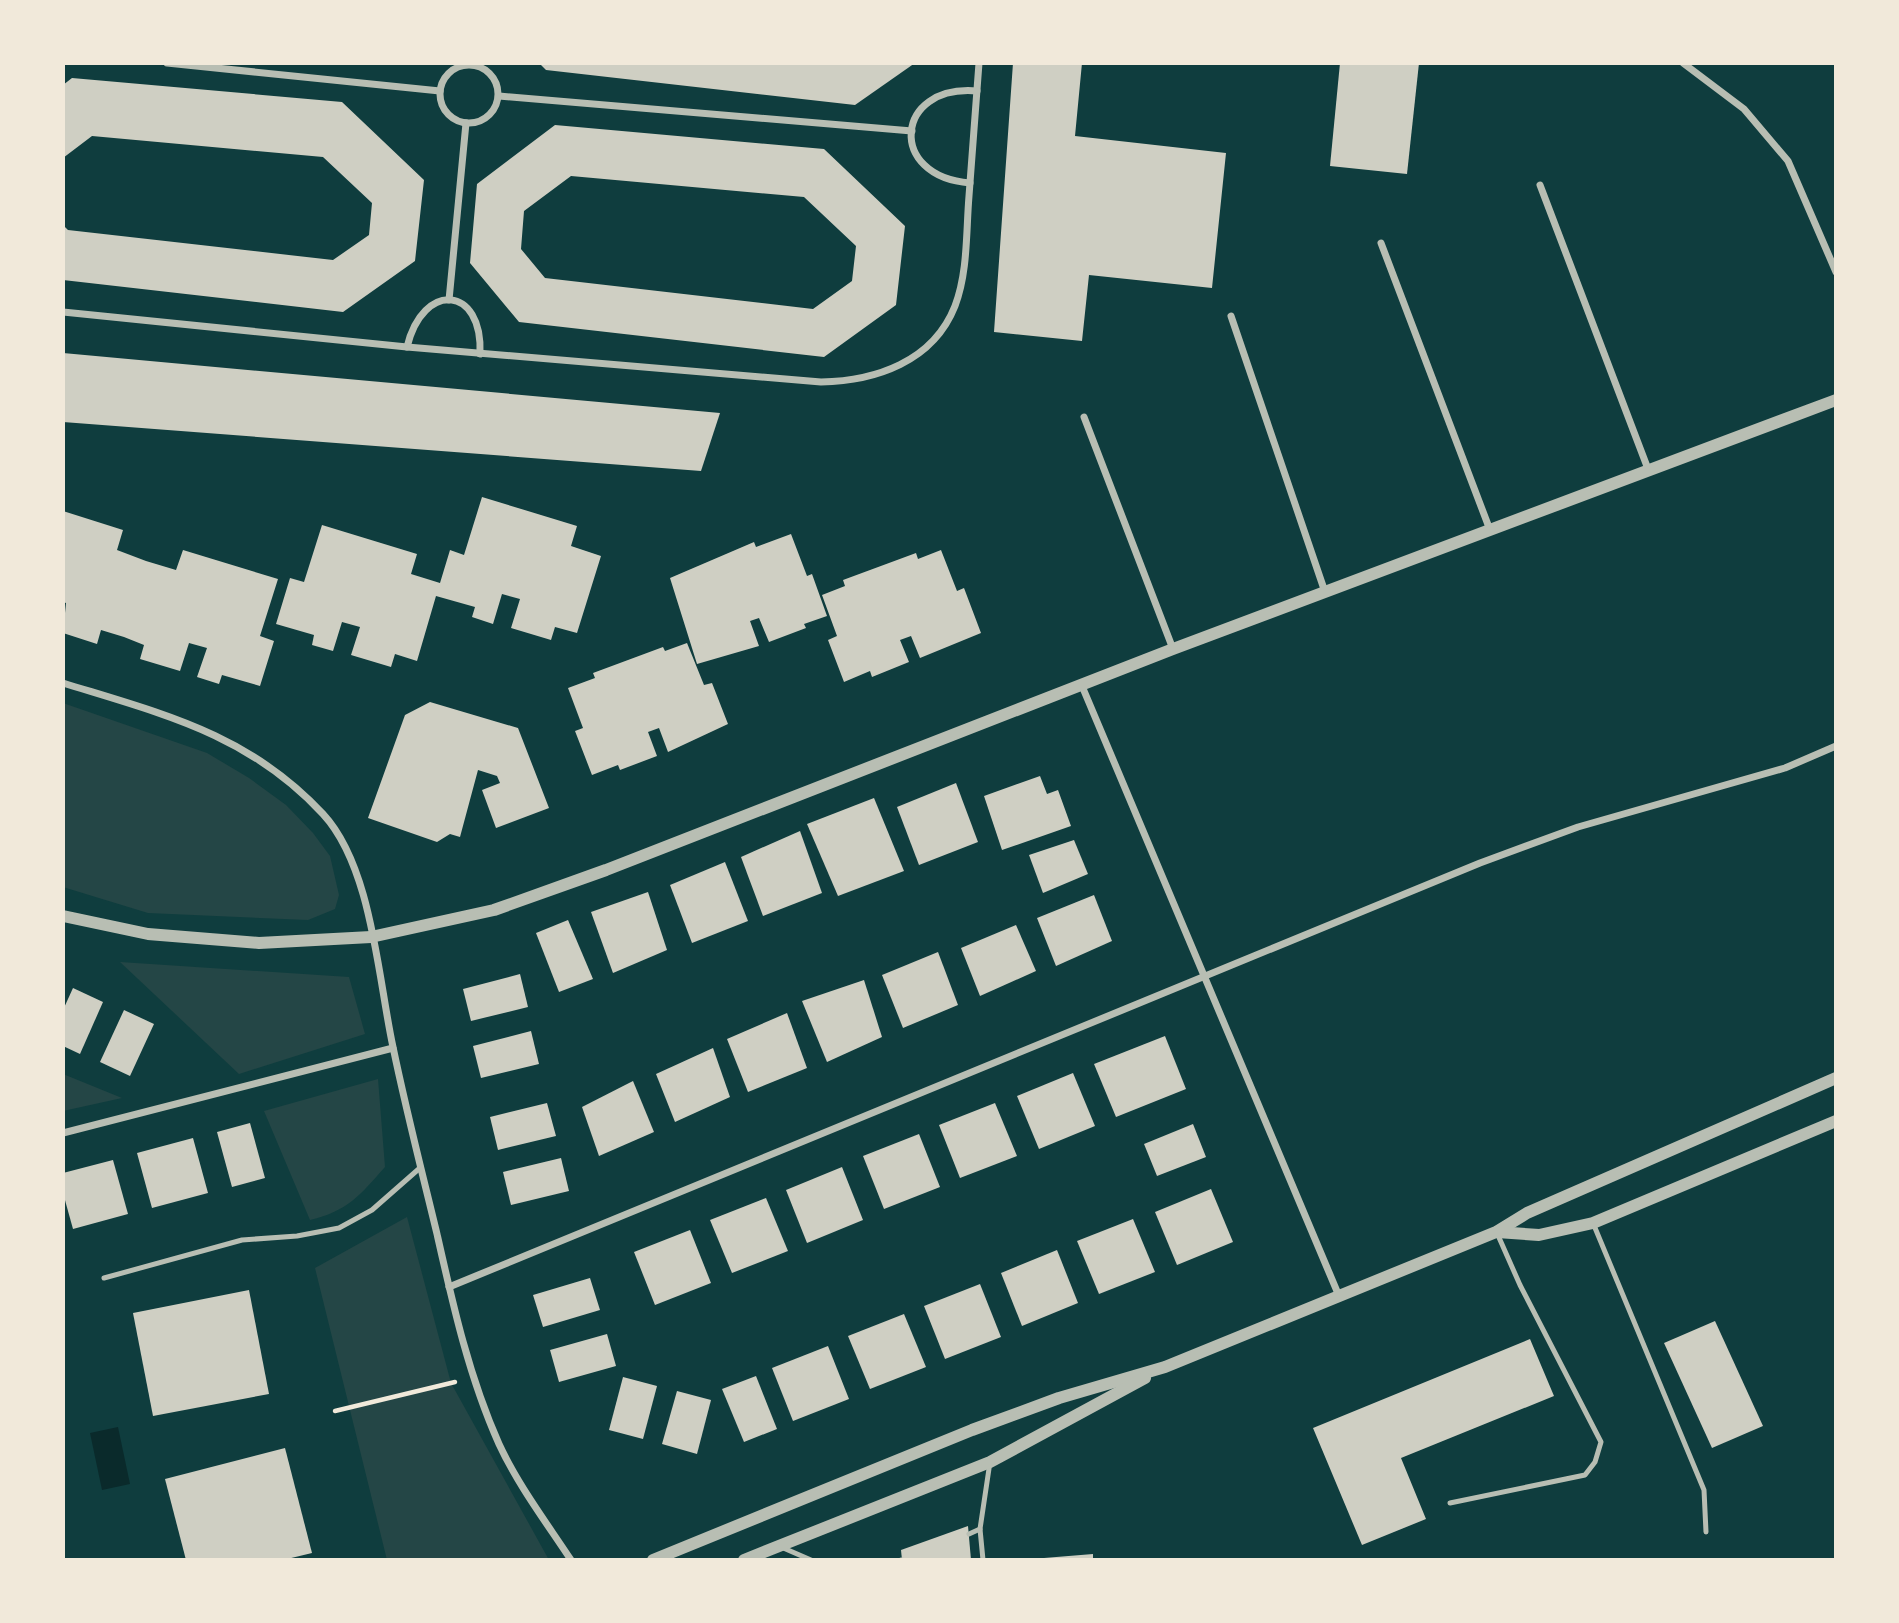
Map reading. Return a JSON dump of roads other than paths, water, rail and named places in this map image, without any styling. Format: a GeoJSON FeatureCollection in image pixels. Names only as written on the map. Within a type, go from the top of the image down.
{"type":"FeatureCollection","features":[{"type":"Feature","properties":{"kind":"street"},"geometry":{"type":"LineString","coordinates":[[167,63],[440,90]]}},
{"type":"Feature","properties":{"kind":"street"},"geometry":{"type":"LineString","coordinates":[[63,312],[480,354],[821,382],[872,377],[892,370],[931,343],[955,307],[964,264],[979,63]]}},
{"type":"Feature","properties":{"kind":"street"},"geometry":{"type":"LineString","coordinates":[[1683,63],[1730,97],[1783,153],[1801,185],[1836,272]]}},
{"type":"Feature","properties":{"kind":"street"},"geometry":{"type":"LineString","coordinates":[[472,64],[492,75],[499,96],[488,116],[467,123],[447,112],[440,90],[451,70],[472,64]]}},
{"type":"Feature","properties":{"kind":"street"},"geometry":{"type":"LineString","coordinates":[[970,183],[945,180],[924,166],[916,156],[912,131],[916,116],[936,95],[950,90],[977,91]]}},
{"type":"Feature","properties":{"kind":"street"},"geometry":{"type":"LineString","coordinates":[[499,96],[912,131]]}},
{"type":"Feature","properties":{"kind":"street"},"geometry":{"type":"LineString","coordinates":[[449,300],[467,123]]}},
{"type":"Feature","properties":{"kind":"street"},"geometry":{"type":"LineString","coordinates":[[1541,185],[1648,469]]}},
{"type":"Feature","properties":{"kind":"street"},"geometry":{"type":"LineString","coordinates":[[1381,243],[1490,530]]}},
{"type":"Feature","properties":{"kind":"street"},"geometry":{"type":"LineString","coordinates":[[407,347],[419,315],[432,304],[449,300],[462,304],[473,315],[479,330],[480,354]]}},
{"type":"Feature","properties":{"kind":"street"},"geometry":{"type":"LineString","coordinates":[[1231,316],[1325,592]]}},
{"type":"Feature","properties":{"kind":"street"},"geometry":{"type":"LineString","coordinates":[[63,916],[148,934],[259,943],[371,937],[451,922],[552,890],[1173,649],[1836,400]]}},
{"type":"Feature","properties":{"kind":"street"},"geometry":{"type":"LineString","coordinates":[[1084,417],[1173,649]]}},
{"type":"Feature","properties":{"kind":"street"},"geometry":{"type":"LineString","coordinates":[[63,683],[219,736],[243,748],[287,779],[325,816],[353,861],[393,1048],[473,1377],[509,1466],[571,1560]]}},
{"type":"Feature","properties":{"kind":"street"},"geometry":{"type":"LineString","coordinates":[[1082,686],[1339,1296]]}},
{"type":"Feature","properties":{"kind":"street"},"geometry":{"type":"LineString","coordinates":[[449,1287],[1480,863],[1578,827],[1785,768],[1836,746]]}},
{"type":"Feature","properties":{"kind":"street"},"geometry":{"type":"LineString","coordinates":[[63,1133],[393,1048]]}},
{"type":"Feature","properties":{"kind":"street"},"geometry":{"type":"LineString","coordinates":[[653,1560],[972,1430],[1059,1398],[1165,1367],[1496,1232],[1527,1213],[1836,1078]]}},
{"type":"Feature","properties":{"kind":"street"},"geometry":{"type":"LineString","coordinates":[[1496,1232],[1539,1235],[1594,1223],[1836,1121]]}},
{"type":"Feature","properties":{"kind":"street"},"geometry":{"type":"LineString","coordinates":[[744,1560],[990,1462],[1165,1367]]}},
{"type":"Feature","properties":{"kind":"lane"},"geometry":{"type":"LineString","coordinates":[[104,1278],[242,1240],[297,1236],[339,1228],[372,1209],[421,1167]]}},
{"type":"Feature","properties":{"kind":"lane"},"geometry":{"type":"LineString","coordinates":[[1594,1223],[1704,1490],[1706,1532]]}},
{"type":"Feature","properties":{"kind":"lane"},"geometry":{"type":"LineString","coordinates":[[1450,1503],[1586,1475],[1595,1462],[1601,1442],[1520,1285],[1496,1232]]}},
{"type":"Feature","properties":{"kind":"lane"},"geometry":{"type":"LineString","coordinates":[[983,1560],[980,1529],[990,1462]]}},
{"type":"Feature","properties":{"kind":"lane"},"geometry":{"type":"LineString","coordinates":[[969,1534],[980,1529]]}},
{"type":"Feature","properties":{"kind":"lane"},"geometry":{"type":"LineString","coordinates":[[781,1546],[811,1560]]}}]}
